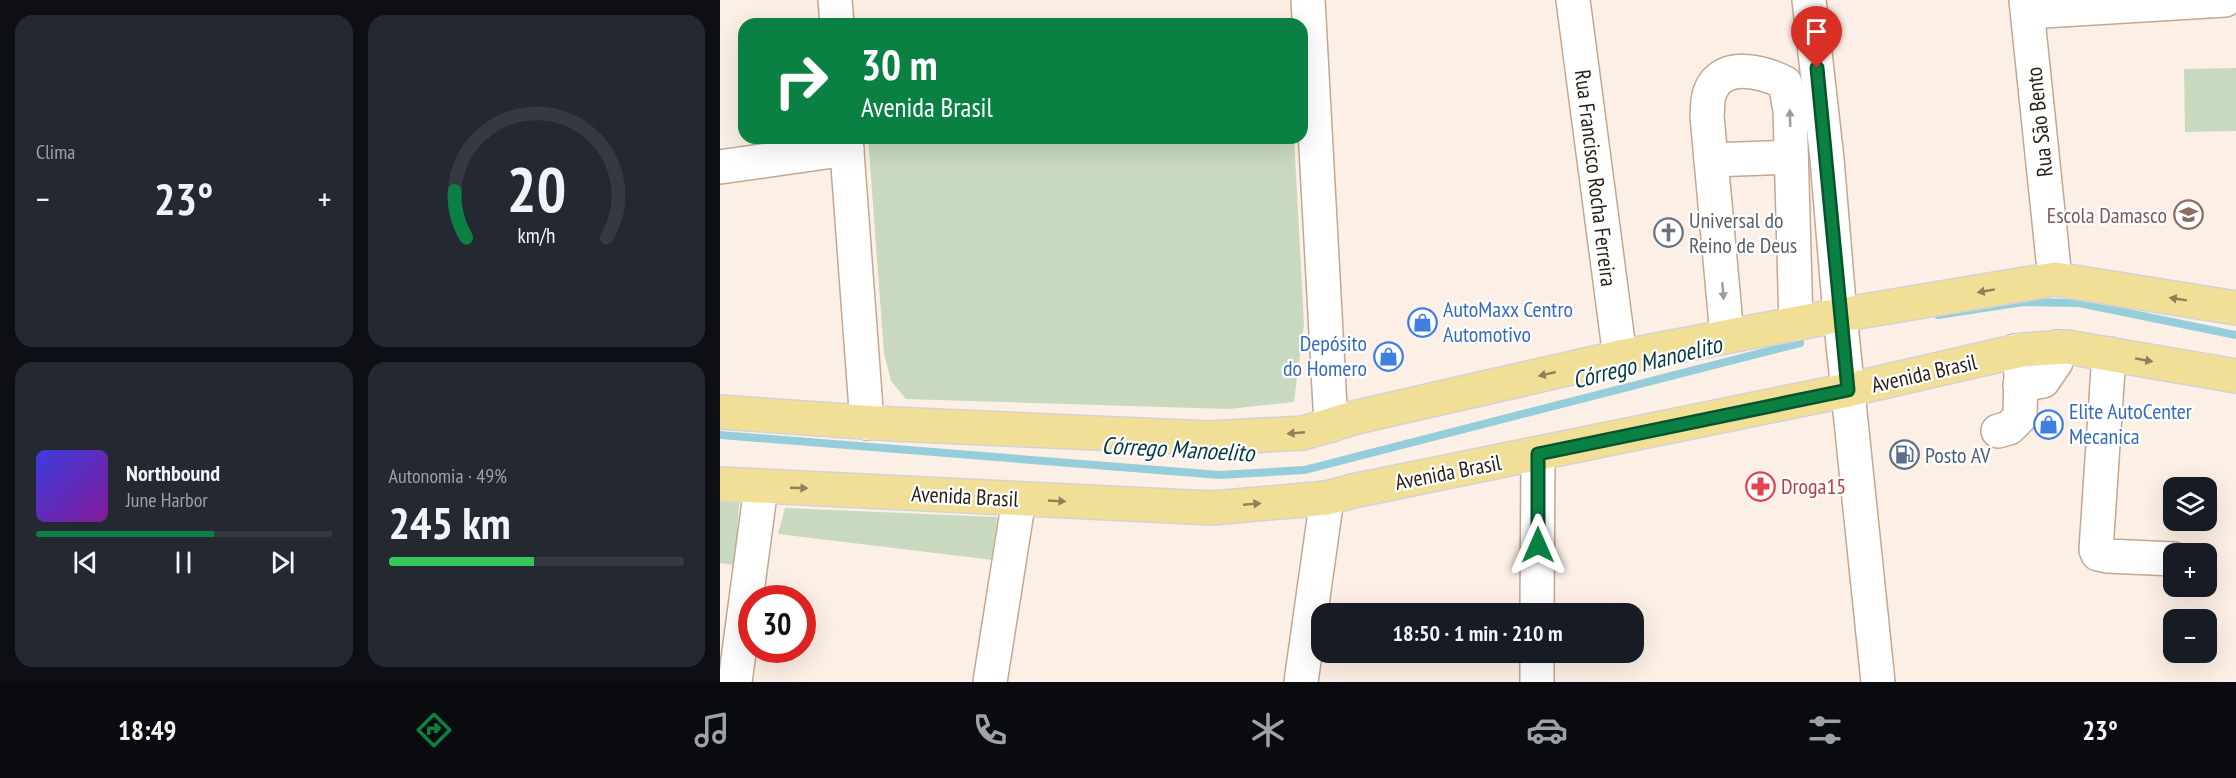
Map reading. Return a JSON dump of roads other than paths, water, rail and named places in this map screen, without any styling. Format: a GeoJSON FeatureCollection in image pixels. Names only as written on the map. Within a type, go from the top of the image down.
{"type":"FeatureCollection","features":[{"type":"Feature","properties":{"kind":"main road"},"geometry":{"type":"LineString","coordinates":[[720,412],[867,423],[1209,438],[1303,433],[1369,415],[1620,357],[1840,315],[2055,279],[2236,308]]}},
{"type":"Feature","properties":{"kind":"main road","name":"Avenida Brasil"},"geometry":{"type":"LineString","coordinates":[[720,484],[860,489],[1212,508],[1327,498],[1848,390],[2015,351],[2067,347],[2236,376]]}},
{"type":"Feature","properties":{"kind":"street"},"geometry":{"type":"LineString","coordinates":[[835,0],[836,18]]}},
{"type":"Feature","properties":{"kind":"street"},"geometry":{"type":"LineString","coordinates":[[1308,0],[1331,425]]}},
{"type":"Feature","properties":{"kind":"street","name":"Rua Francisco Rocha Ferreira"},"geometry":{"type":"LineString","coordinates":[[1573,0],[1620,357]]}},
{"type":"Feature","properties":{"kind":"street"},"geometry":{"type":"LineString","coordinates":[[1809,0],[1827,159],[1840,315],[1878,682]]}},
{"type":"Feature","properties":{"kind":"street"},"geometry":{"type":"LineString","coordinates":[[2027,6],[2225,0]]}},
{"type":"Feature","properties":{"kind":"street","name":"Rua São Bento"},"geometry":{"type":"LineString","coordinates":[[2027,6],[2055,279]]}},
{"type":"Feature","properties":{"kind":"street"},"geometry":{"type":"LineString","coordinates":[[1727,336],[1707,116],[1709,93],[1718,80],[1733,71],[1756,73],[1785,83],[1790,110],[1796,324]]}},
{"type":"Feature","properties":{"kind":"street"},"geometry":{"type":"LineString","coordinates":[[720,167],[841,144]]}},
{"type":"Feature","properties":{"kind":"street"},"geometry":{"type":"LineString","coordinates":[[846,144],[867,423]]}},
{"type":"Feature","properties":{"kind":"street"},"geometry":{"type":"LineString","coordinates":[[1711,160],[1791,157]]}},
{"type":"Feature","properties":{"kind":"street"},"geometry":{"type":"LineString","coordinates":[[2020,385],[2043,381],[2056,362],[2058,347]]}},
{"type":"Feature","properties":{"kind":"street"},"geometry":{"type":"LineString","coordinates":[[1998,432],[2009,428],[2020,417],[2021,371],[2015,351]]}},
{"type":"Feature","properties":{"kind":"street"},"geometry":{"type":"LineString","coordinates":[[2109,354],[2096,549],[2098,554],[2107,556],[2163,559]]}},
{"type":"Feature","properties":{"kind":"street"},"geometry":{"type":"LineString","coordinates":[[1537,603],[1538,454]]}},
{"type":"Feature","properties":{"kind":"street"},"geometry":{"type":"LineString","coordinates":[[735,682],[761,487]]}},
{"type":"Feature","properties":{"kind":"street"},"geometry":{"type":"LineString","coordinates":[[1302,682],[1327,498]]}},
{"type":"Feature","properties":{"kind":"street"},"geometry":{"type":"LineString","coordinates":[[990,682],[1019,499]]}},
{"type":"Feature","properties":{"kind":"street"},"geometry":{"type":"LineString","coordinates":[[1537,663],[1537,682]]}},
{"type":"Feature","properties":{"kind":"waterway","name":"Córrego Manoelito"},"geometry":{"type":"LineString","coordinates":[[1938,315],[2023,302],[2079,303],[2236,335]]}},
{"type":"Feature","properties":{"kind":"waterway","name":"Córrego Manoelito"},"geometry":{"type":"LineString","coordinates":[[720,435],[1220,475],[1304,470],[1800,343]]}},
{"type":"Feature","properties":{"kind":"place","name":"Escola Damasco"},"geometry":{"type":"Point","coordinates":[2188,215]}},
{"type":"Feature","properties":{"kind":"place","name":"Universal do Reino de Deus"},"geometry":{"type":"Point","coordinates":[1668,233]}},
{"type":"Feature","properties":{"kind":"place","name":"AutoMaxx Centro Automotivo"},"geometry":{"type":"Point","coordinates":[1422,322]}},
{"type":"Feature","properties":{"kind":"place","name":"Depósito do Homero"},"geometry":{"type":"Point","coordinates":[1388,356]}},
{"type":"Feature","properties":{"kind":"place","name":"Elite AutoCenter Mecanica"},"geometry":{"type":"Point","coordinates":[2048,424]}},
{"type":"Feature","properties":{"kind":"place","name":"Posto AV"},"geometry":{"type":"Point","coordinates":[1904,455]}},
{"type":"Feature","properties":{"kind":"place","name":"Droga15"},"geometry":{"type":"Point","coordinates":[1760,486]}}]}
